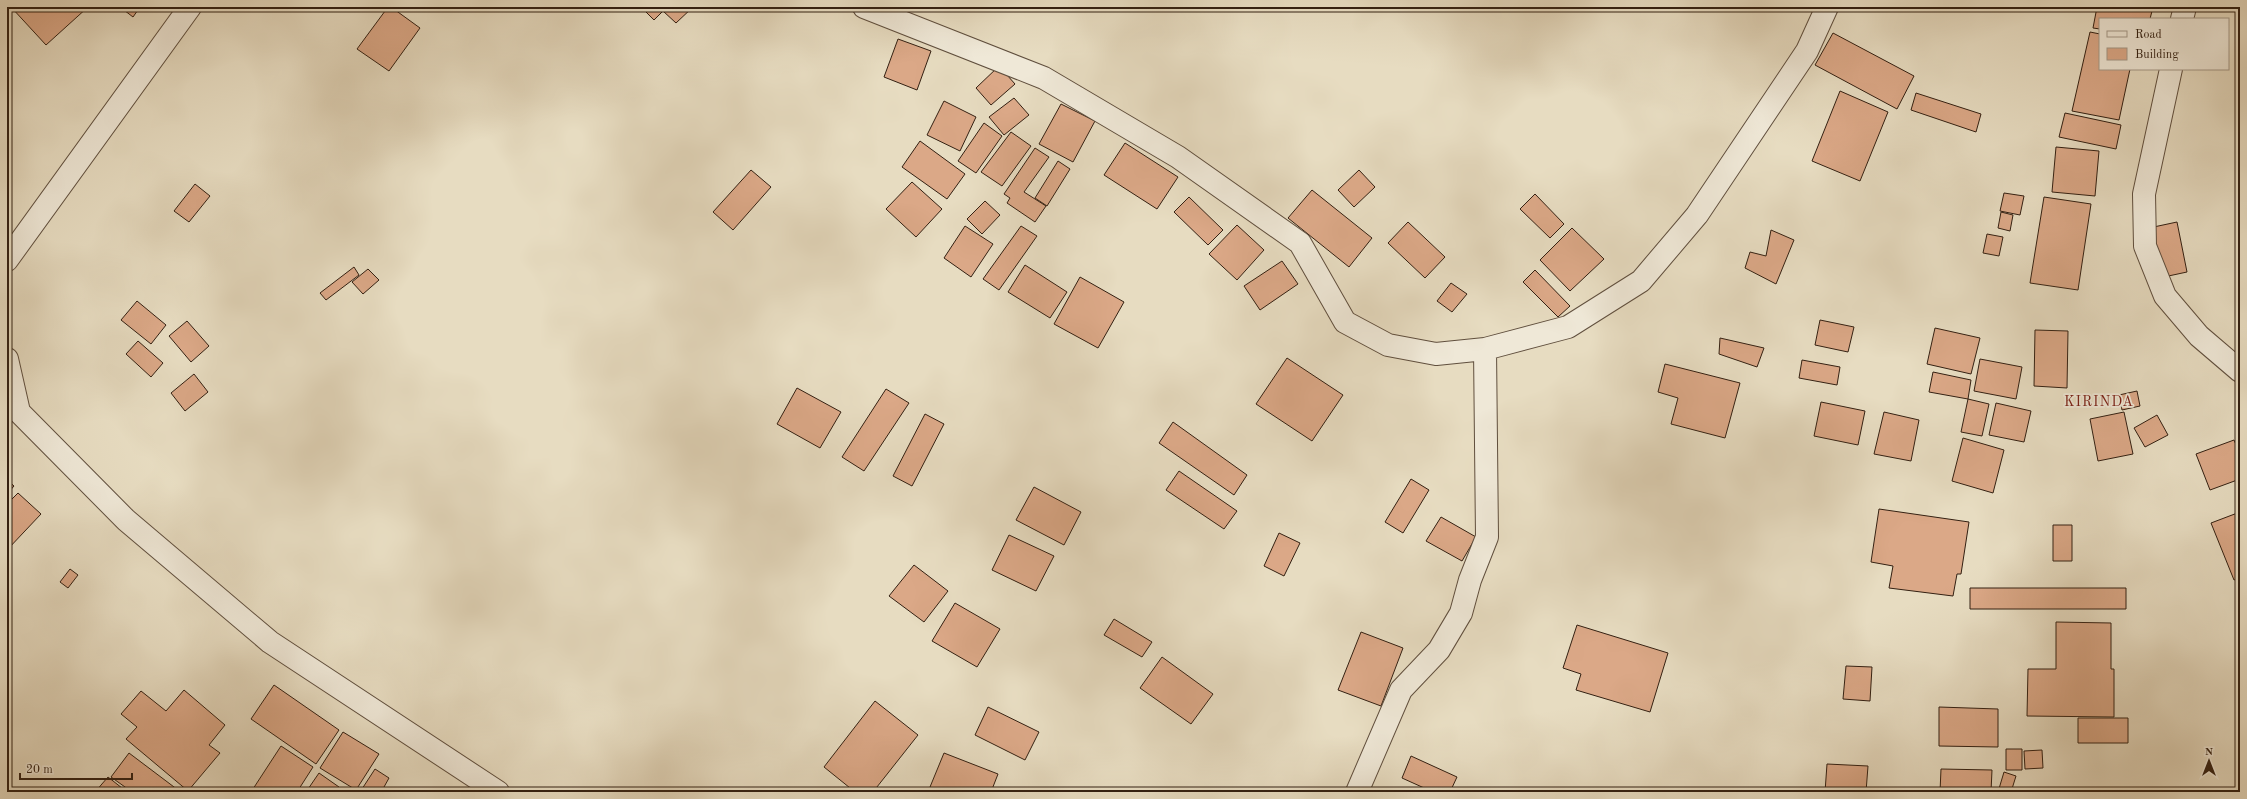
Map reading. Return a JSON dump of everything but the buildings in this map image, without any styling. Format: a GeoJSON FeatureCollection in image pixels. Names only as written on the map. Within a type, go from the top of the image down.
{"type":"FeatureCollection","features":[{"type":"Feature","properties":{"kind":"street"},"geometry":{"type":"LineString","coordinates":[[7,260],[190,7]]}},
{"type":"Feature","properties":{"kind":"street"},"geometry":{"type":"LineString","coordinates":[[864,7],[1044,78],[1178,157],[1300,243],[1345,322],[1388,345],[1436,354],[1485,349],[1568,327],[1641,281],[1697,216],[1807,51],[1826,7]]}},
{"type":"Feature","properties":{"kind":"street"},"geometry":{"type":"LineString","coordinates":[[2182,18],[2185,7]]}},
{"type":"Feature","properties":{"kind":"street"},"geometry":{"type":"LineString","coordinates":[[2171,70],[2144,194],[2145,246],[2165,296],[2199,336],[2240,371]]}},
{"type":"Feature","properties":{"kind":"street"},"geometry":{"type":"LineString","coordinates":[[1357,792],[1401,690],[1439,650],[1461,613],[1470,580],[1487,537],[1485,349]]}},
{"type":"Feature","properties":{"kind":"street"},"geometry":{"type":"LineString","coordinates":[[7,359],[13,409],[126,520],[270,642],[498,792]]}},
{"type":"Feature","properties":{"kind":"district","name":"KIRINDA"},"geometry":{"type":"Point","coordinates":[2099,402]}}]}
